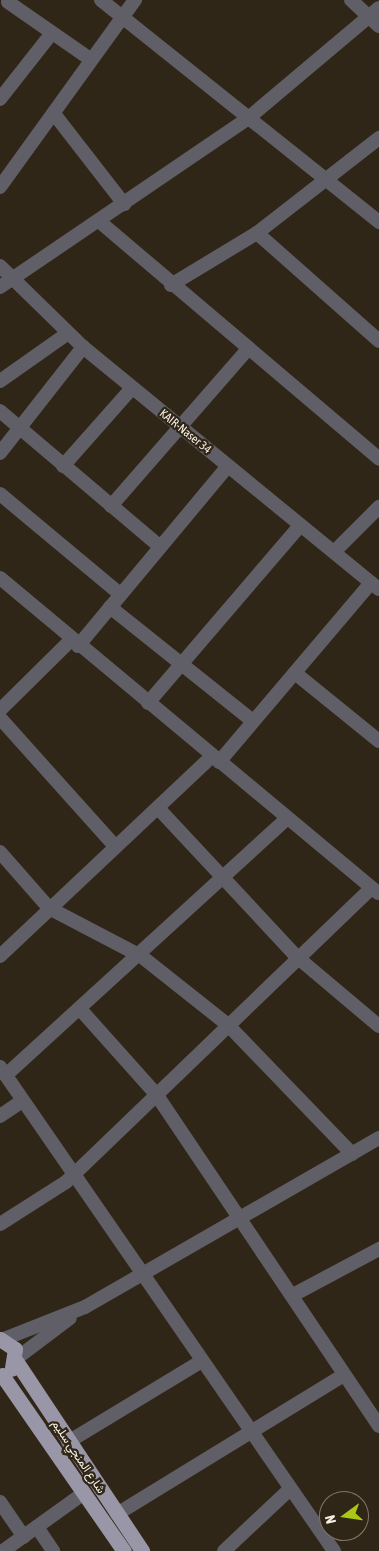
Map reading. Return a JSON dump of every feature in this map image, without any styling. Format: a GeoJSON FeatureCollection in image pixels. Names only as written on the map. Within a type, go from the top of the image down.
{"type":"FeatureCollection","features":[{"type":"Feature","properties":{"kind":"main road","name":"شارع المنجي سليم"},"geometry":{"type":"LineString","coordinates":[[1,1339],[12,1344],[16,1359],[68,1442],[142,1551]]}},
{"type":"Feature","properties":{"kind":"main road"},"geometry":{"type":"LineString","coordinates":[[1,1374],[16,1359]]}},
{"type":"Feature","properties":{"kind":"main road","name":"شارع المنجي سليم"},"geometry":{"type":"LineString","coordinates":[[1,1374],[124,1551]]}},
{"type":"Feature","properties":{"kind":"street"},"geometry":{"type":"LineString","coordinates":[[101,0],[322,181],[379,222]]}},
{"type":"Feature","properties":{"kind":"street"},"geometry":{"type":"LineString","coordinates":[[0,187],[54,115],[90,60],[135,0]]}},
{"type":"Feature","properties":{"kind":"street"},"geometry":{"type":"LineString","coordinates":[[5,284],[100,222],[246,120],[376,17],[351,0]]}},
{"type":"Feature","properties":{"kind":"street"},"geometry":{"type":"LineString","coordinates":[[6,5],[52,33],[90,60]]}},
{"type":"Feature","properties":{"kind":"street"},"geometry":{"type":"LineString","coordinates":[[0,99],[52,33]]}},
{"type":"Feature","properties":{"kind":"street"},"geometry":{"type":"LineString","coordinates":[[54,115],[124,204]]}},
{"type":"Feature","properties":{"kind":"street"},"geometry":{"type":"LineString","coordinates":[[172,285],[257,233],[379,138]]}},
{"type":"Feature","properties":{"kind":"street"},"geometry":{"type":"LineString","coordinates":[[100,222],[248,350],[379,459]]}},
{"type":"Feature","properties":{"kind":"street"},"geometry":{"type":"LineString","coordinates":[[257,233],[379,341]]}},
{"type":"Feature","properties":{"kind":"street","name":"KAIR-Naser 34"},"geometry":{"type":"LineString","coordinates":[[0,266],[5,284],[68,333],[299,527],[334,552],[375,586]]}},
{"type":"Feature","properties":{"kind":"street"},"geometry":{"type":"LineString","coordinates":[[0,381],[68,333]]}},
{"type":"Feature","properties":{"kind":"street"},"geometry":{"type":"LineString","coordinates":[[0,453],[19,426],[83,347]]}},
{"type":"Feature","properties":{"kind":"street"},"geometry":{"type":"LineString","coordinates":[[111,506],[178,426],[248,350]]}},
{"type":"Feature","properties":{"kind":"street"},"geometry":{"type":"LineString","coordinates":[[63,466],[132,388]]}},
{"type":"Feature","properties":{"kind":"street"},"geometry":{"type":"LineString","coordinates":[[0,411],[159,546]]}},
{"type":"Feature","properties":{"kind":"street"},"geometry":{"type":"LineString","coordinates":[[0,710],[74,643],[110,607],[227,466]]}},
{"type":"Feature","properties":{"kind":"street"},"geometry":{"type":"LineString","coordinates":[[0,494],[120,594]]}},
{"type":"Feature","properties":{"kind":"street"},"geometry":{"type":"LineString","coordinates":[[334,552],[379,507]]}},
{"type":"Feature","properties":{"kind":"street"},"geometry":{"type":"LineString","coordinates":[[148,702],[299,527]]}},
{"type":"Feature","properties":{"kind":"street"},"geometry":{"type":"LineString","coordinates":[[0,1224],[75,1173],[297,957],[376,891],[215,760],[148,702],[2,582]]}},
{"type":"Feature","properties":{"kind":"street"},"geometry":{"type":"LineString","coordinates":[[0,956],[114,845],[215,760],[254,721],[295,673],[375,586]]}},
{"type":"Feature","properties":{"kind":"street"},"geometry":{"type":"LineString","coordinates":[[110,607],[254,721]]}},
{"type":"Feature","properties":{"kind":"street"},"geometry":{"type":"LineString","coordinates":[[295,673],[379,741]]}},
{"type":"Feature","properties":{"kind":"street"},"geometry":{"type":"LineString","coordinates":[[0,718],[114,845]]}},
{"type":"Feature","properties":{"kind":"street"},"geometry":{"type":"LineString","coordinates":[[158,808],[223,873],[297,957],[379,1026]]}},
{"type":"Feature","properties":{"kind":"street"},"geometry":{"type":"LineString","coordinates":[[287,818],[223,873],[141,956],[80,1009],[3,1071],[22,1102],[75,1173],[145,1273],[200,1362],[248,1432],[334,1551]]}},
{"type":"Feature","properties":{"kind":"street"},"geometry":{"type":"LineString","coordinates":[[0,852],[49,908],[141,956],[228,1026],[352,1154]]}},
{"type":"Feature","properties":{"kind":"street"},"geometry":{"type":"LineString","coordinates":[[80,1009],[156,1094],[293,1295],[379,1426]]}},
{"type":"Feature","properties":{"kind":"street"},"geometry":{"type":"LineString","coordinates":[[0,1116],[22,1102]]}},
{"type":"Feature","properties":{"kind":"street"},"geometry":{"type":"LineString","coordinates":[[16,1359],[85,1307],[238,1216],[379,1138]]}},
{"type":"Feature","properties":{"kind":"street"},"geometry":{"type":"LineString","coordinates":[[293,1295],[378,1251]]}},
{"type":"Feature","properties":{"kind":"street"},"geometry":{"type":"LineString","coordinates":[[1,1339],[85,1307]]}},
{"type":"Feature","properties":{"kind":"street"},"geometry":{"type":"LineString","coordinates":[[68,1442],[200,1362]]}},
{"type":"Feature","properties":{"kind":"street"},"geometry":{"type":"LineString","coordinates":[[117,1514],[248,1432],[344,1375]]}},
{"type":"Feature","properties":{"kind":"street"},"geometry":{"type":"LineString","coordinates":[[233,1548],[289,1490]]}},
{"type":"Feature","properties":{"kind":"street"},"geometry":{"type":"LineString","coordinates":[[4,1551],[84,1493]]}},
{"type":"Feature","properties":{"kind":"street"},"geometry":{"type":"LineString","coordinates":[[0,1502],[24,1537]]}},
{"type":"Feature","properties":{"kind":"street"},"geometry":{"type":"LineString","coordinates":[[36,1527],[53,1551]]}}]}
